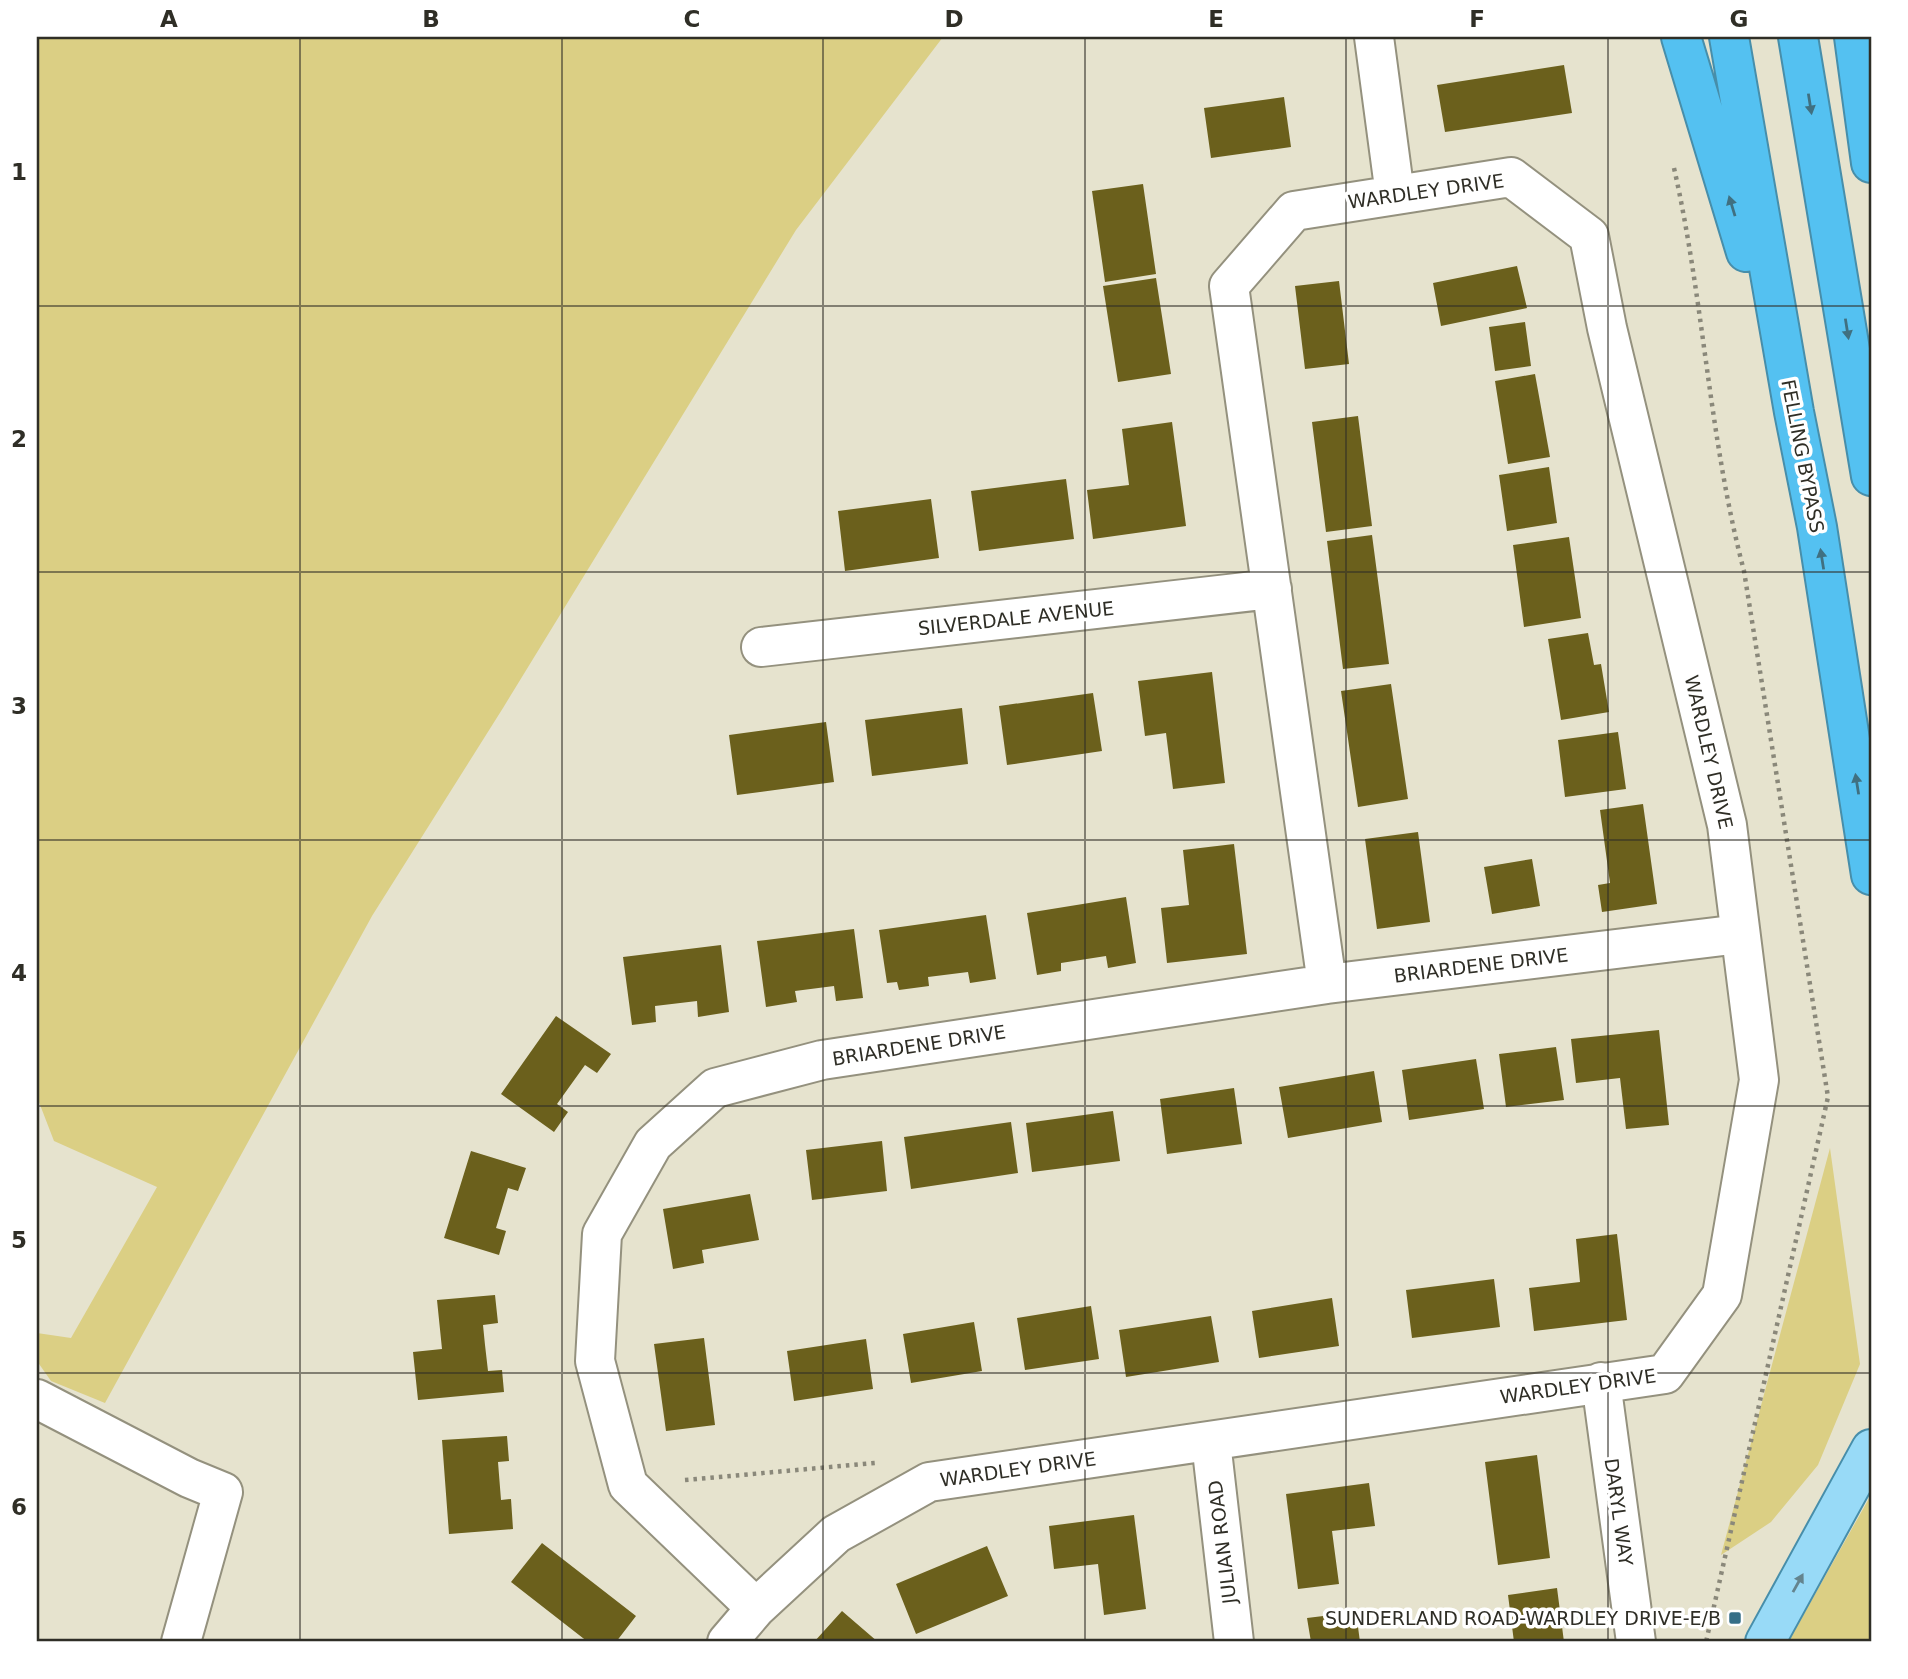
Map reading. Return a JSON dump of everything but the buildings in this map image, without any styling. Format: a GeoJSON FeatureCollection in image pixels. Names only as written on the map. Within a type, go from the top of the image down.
{"type":"FeatureCollection","features":[{"type":"Feature","properties":{"kind":"highway"},"geometry":{"type":"LineString","coordinates":[[1681,37],[1794,412]]}},
{"type":"Feature","properties":{"kind":"highway","name":"FELLING BYPASS"},"geometry":{"type":"LineString","coordinates":[[1729,37],[1794,412],[1817,527],[1871,875]]}},
{"type":"Feature","properties":{"kind":"highway"},"geometry":{"type":"LineString","coordinates":[[1798,37],[1871,476]]}},
{"type":"Feature","properties":{"kind":"highway"},"geometry":{"type":"LineString","coordinates":[[1854,37],[1870,147]]}},
{"type":"Feature","properties":{"kind":"main road"},"geometry":{"type":"LineString","coordinates":[[1765,1642],[1871,1449]]}},
{"type":"Feature","properties":{"kind":"street"},"geometry":{"type":"LineString","coordinates":[[1374,37],[1395,195]]}},
{"type":"Feature","properties":{"kind":"street","name":"WARDLEY DRIVE"},"geometry":{"type":"LineString","coordinates":[[727,1642],[756,1608],[836,1534],[929,1482],[1665,1374],[1723,1295],[1759,1080],[1727,825],[1607,328],[1589,236],[1511,177],[1294,211],[1229,286],[1327,984]]}},
{"type":"Feature","properties":{"kind":"street","name":"SILVERDALE AVENUE"},"geometry":{"type":"LineString","coordinates":[[761,647],[1272,589]]}},
{"type":"Feature","properties":{"kind":"street","name":"BRIARDENE DRIVE"},"geometry":{"type":"LineString","coordinates":[[628,1485],[595,1361],[603,1234],[653,1144],[715,1088],[822,1060],[1327,984],[1740,934]]}},
{"type":"Feature","properties":{"kind":"street","name":"DARYL WAY"},"geometry":{"type":"LineString","coordinates":[[1601,1382],[1636,1642]]}},
{"type":"Feature","properties":{"kind":"street"},"geometry":{"type":"LineString","coordinates":[[37,1399],[189,1478],[223,1492],[181,1642]]}},
{"type":"Feature","properties":{"kind":"street","name":"JULIAN ROAD"},"geometry":{"type":"LineString","coordinates":[[1211,1442],[1234,1642]]}},
{"type":"Feature","properties":{"kind":"street"},"geometry":{"type":"LineString","coordinates":[[628,1485],[756,1608]]}},
{"type":"Feature","properties":{"kind":"path"},"geometry":{"type":"LineString","coordinates":[[628,1485],[887,1462]]}},
{"type":"Feature","properties":{"kind":"shaded area"},"geometry":{"type":"Polygon","coordinates":[[[37,37],[943,37],[796,230],[372,916],[105,1403],[51,1381],[37,1361],[37,1333],[71,1338],[157,1187],[54,1141],[37,1097],[37,37]]]}},
{"type":"Feature","properties":{"kind":"shaded area"},"geometry":{"type":"Polygon","coordinates":[[[1830,1148],[1860,1364],[1818,1465],[1771,1522],[1721,1555],[1830,1148]]]}},
{"type":"Feature","properties":{"kind":"shaded area"},"geometry":{"type":"Polygon","coordinates":[[[1871,1495],[1871,1642],[1788,1642],[1871,1495]]]}},
{"type":"Feature","properties":{"kind":"place","name":"SUNDERLAND ROAD-WARDLEY DRIVE-E/B"},"geometry":{"type":"Point","coordinates":[1735,1618]}}]}
